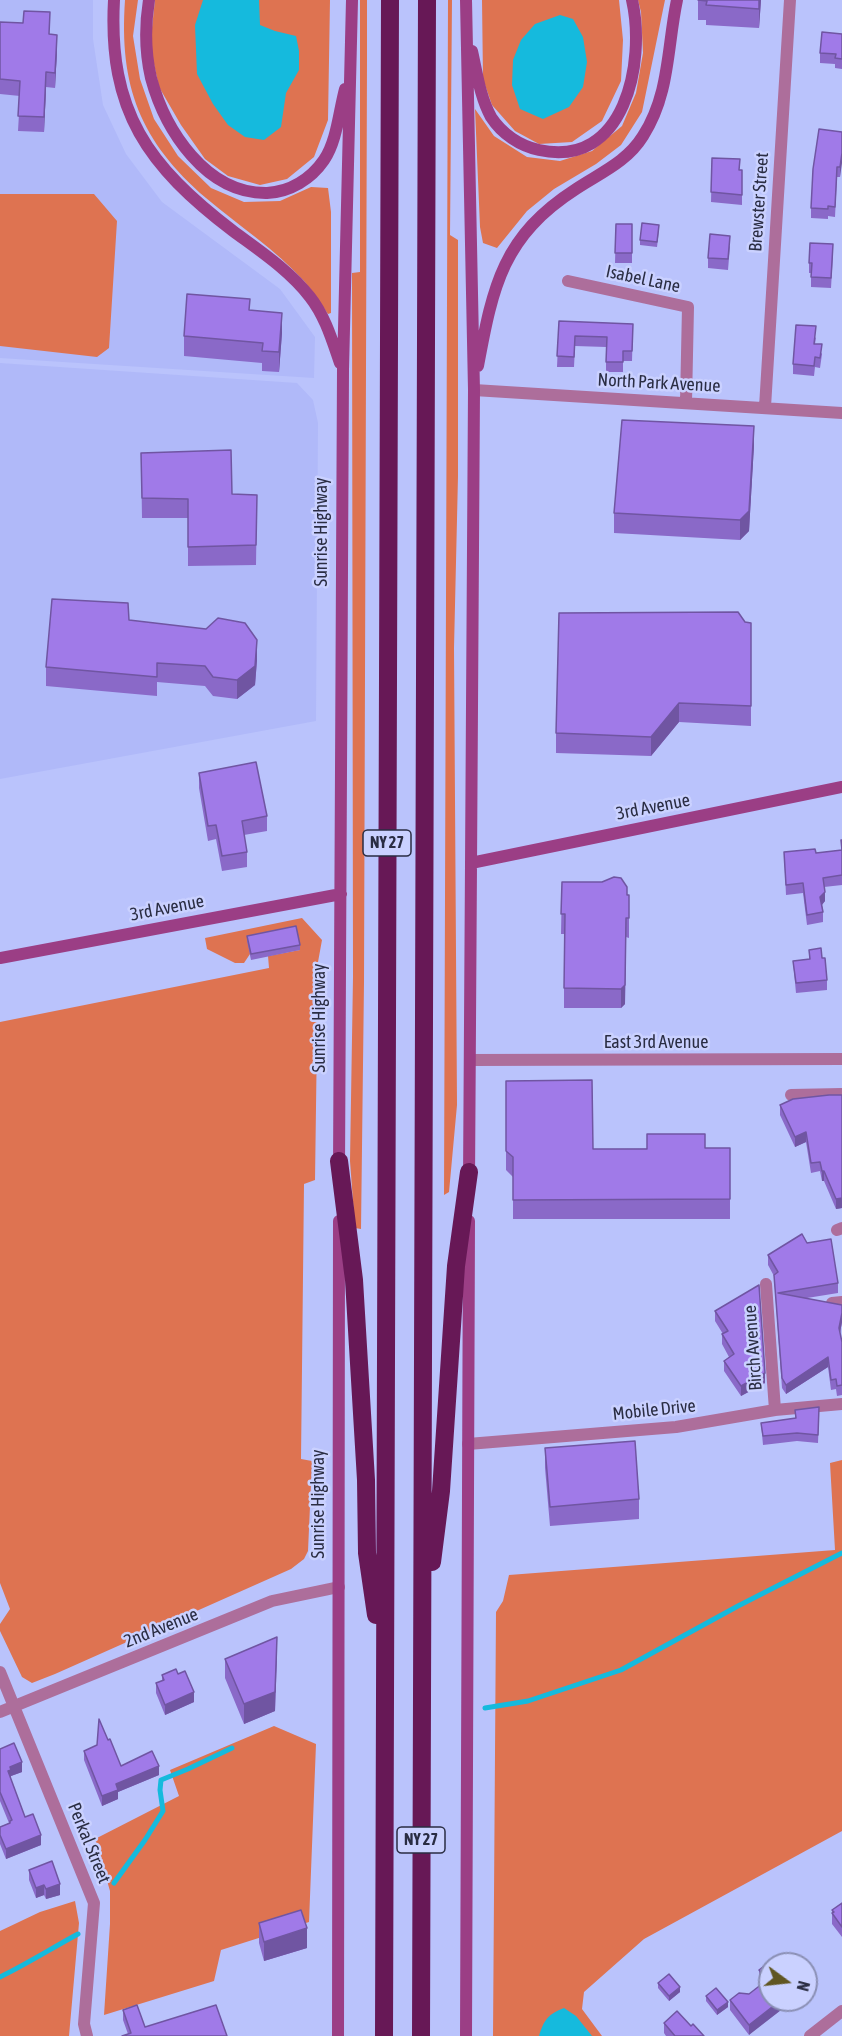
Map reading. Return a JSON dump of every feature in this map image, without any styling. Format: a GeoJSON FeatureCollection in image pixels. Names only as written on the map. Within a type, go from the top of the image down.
{"type":"FeatureCollection","features":[{"type":"Feature","properties":{"kind":"highway","name":"NY 27"},"geometry":{"type":"LineString","coordinates":[[384,2036],[390,0]]}},
{"type":"Feature","properties":{"kind":"highway","name":"NY 27"},"geometry":{"type":"LineString","coordinates":[[421,2036],[427,0]]}},
{"type":"Feature","properties":{"kind":"highway"},"geometry":{"type":"LineString","coordinates":[[339,1161],[354,1280],[366,1480],[367,1553],[385,1685]]}},
{"type":"Feature","properties":{"kind":"highway"},"geometry":{"type":"LineString","coordinates":[[422,1644],[441,1491],[456,1266],[469,1173]]}},
{"type":"Feature","properties":{"kind":"main road"},"geometry":{"type":"LineString","coordinates":[[114,0],[113,37],[116,68],[130,113],[144,142],[164,169],[189,196],[273,262],[309,296],[324,320],[343,370]]}},
{"type":"Feature","properties":{"kind":"main road"},"geometry":{"type":"LineString","coordinates":[[149,0],[146,27],[149,61],[152,78],[164,110],[181,141],[202,165],[223,182],[240,190],[260,193],[282,191],[302,182],[320,166],[330,146],[350,68]]}},
{"type":"Feature","properties":{"kind":"main road","name":"Sunrise Highway"},"geometry":{"type":"LineString","coordinates":[[338,2036],[343,370],[352,0]]}},
{"type":"Feature","properties":{"kind":"main road"},"geometry":{"type":"LineString","coordinates":[[466,0],[474,390],[466,2036]]}},
{"type":"Feature","properties":{"kind":"main road"},"geometry":{"type":"LineString","coordinates":[[466,21],[479,85],[490,116],[496,124],[511,138],[526,146],[543,151],[571,151],[599,138],[608,130],[622,109],[631,82],[637,50],[636,19],[632,0]]}},
{"type":"Feature","properties":{"kind":"main road"},"geometry":{"type":"LineString","coordinates":[[474,390],[491,299],[501,271],[517,243],[536,220],[557,202],[609,170],[627,156],[649,127],[666,78],[677,0]]}},
{"type":"Feature","properties":{"kind":"main road","name":"3rd Avenue"},"geometry":{"type":"LineString","coordinates":[[471,863],[842,787]]}},
{"type":"Feature","properties":{"kind":"main road","name":"3rd Avenue"},"geometry":{"type":"LineString","coordinates":[[0,957],[341,894]]}},
{"type":"Feature","properties":{"kind":"street","name":"Brewster Street"},"geometry":{"type":"LineString","coordinates":[[765,407],[790,0]]}},
{"type":"Feature","properties":{"kind":"street","name":"Isabel Lane"},"geometry":{"type":"LineString","coordinates":[[568,281],[688,307],[686,402]]}},
{"type":"Feature","properties":{"kind":"street","name":"North Park Avenue"},"geometry":{"type":"LineString","coordinates":[[474,390],[842,413]]}},
{"type":"Feature","properties":{"kind":"street","name":"East 3rd Avenue"},"geometry":{"type":"LineString","coordinates":[[470,1060],[842,1059]]}},
{"type":"Feature","properties":{"kind":"street"},"geometry":{"type":"LineString","coordinates":[[791,1095],[842,1094]]}},
{"type":"Feature","properties":{"kind":"street","name":"Birch Avenue"},"geometry":{"type":"LineString","coordinates":[[766,1284],[776,1410]]}},
{"type":"Feature","properties":{"kind":"street","name":"Mobile Drive"},"geometry":{"type":"LineString","coordinates":[[468,1444],[676,1427],[776,1410],[842,1404]]}},
{"type":"Feature","properties":{"kind":"street","name":"2nd Avenue"},"geometry":{"type":"LineString","coordinates":[[0,1712],[272,1601],[339,1587]]}},
{"type":"Feature","properties":{"kind":"street","name":"Perkal Street"},"geometry":{"type":"LineString","coordinates":[[0,1672],[94,1903],[84,2024],[87,2036]]}},
{"type":"Feature","properties":{"kind":"street"},"geometry":{"type":"LineString","coordinates":[[810,2036],[837,2015],[842,2029]]}},
{"type":"Feature","properties":{"kind":"shaded area"},"geometry":{"type":"Polygon","coordinates":[[[0,0],[93,0],[93,39],[103,105],[126,154],[162,202],[280,289],[315,337],[314,378],[0,358],[0,0]]]}},
{"type":"Feature","properties":{"kind":"shaded area"},"geometry":{"type":"Polygon","coordinates":[[[125,0],[138,0],[133,36],[140,79],[154,119],[178,156],[211,188],[244,202],[280,201],[311,187],[328,188],[331,212],[331,313],[328,314],[293,269],[183,177],[150,133],[138,110],[126,59],[125,0]]]}},
{"type":"Feature","properties":{"kind":"shaded area"},"geometry":{"type":"Polygon","coordinates":[[[155,0],[330,0],[328,120],[314,157],[287,179],[260,185],[228,176],[205,159],[181,125],[159,87],[150,46],[155,0]]]}},
{"type":"Feature","properties":{"kind":"shaded area"},"geometry":{"type":"Polygon","coordinates":[[[203,0],[259,0],[260,25],[296,36],[299,70],[286,93],[281,127],[264,140],[245,137],[228,125],[213,104],[197,74],[195,25],[203,0]]]}},
{"type":"Feature","properties":{"kind":"shaded area"},"geometry":{"type":"Polygon","coordinates":[[[360,0],[367,0],[361,1229],[355,1228],[350,1161],[353,977],[352,273],[360,272],[360,0]]]}},
{"type":"Feature","properties":{"kind":"shaded area"},"geometry":{"type":"Polygon","coordinates":[[[448,0],[452,0],[450,235],[458,240],[458,476],[454,648],[457,1105],[449,1192],[444,1195],[448,0]]]}},
{"type":"Feature","properties":{"kind":"shaded area"},"geometry":{"type":"Polygon","coordinates":[[[482,0],[619,0],[623,40],[621,81],[602,121],[572,142],[539,144],[515,131],[492,105],[483,79],[482,0]]]}},
{"type":"Feature","properties":{"kind":"shaded area"},"geometry":{"type":"Polygon","coordinates":[[[638,0],[665,0],[642,112],[621,145],[596,164],[554,189],[527,211],[497,248],[483,243],[480,227],[475,109],[494,136],[527,157],[560,161],[592,151],[622,126],[636,93],[643,53],[641,12],[638,0]]]}},
{"type":"Feature","properties":{"kind":"shaded area"},"geometry":{"type":"Polygon","coordinates":[[[560,15],[573,19],[583,37],[587,62],[583,87],[569,107],[543,119],[520,109],[512,85],[513,60],[521,40],[535,24],[560,15]]]}},
{"type":"Feature","properties":{"kind":"shaded area"},"geometry":{"type":"Polygon","coordinates":[[[0,194],[94,194],[117,221],[109,348],[97,357],[0,346],[0,194]]]}},
{"type":"Feature","properties":{"kind":"shaded area"},"geometry":{"type":"Polygon","coordinates":[[[0,363],[297,383],[313,400],[318,423],[316,721],[0,779],[0,363]]]}},
{"type":"Feature","properties":{"kind":"shaded area"},"geometry":{"type":"Polygon","coordinates":[[[302,918],[322,940],[318,962],[315,1180],[304,1184],[301,1459],[312,1461],[308,1551],[304,1559],[291,1569],[32,1683],[22,1677],[0,1631],[0,1624],[10,1609],[0,1583],[0,1022],[269,968],[268,956],[300,950],[250,954],[244,963],[235,963],[207,949],[205,938],[302,918]]]}},
{"type":"Feature","properties":{"kind":"shaded area"},"geometry":{"type":"Polygon","coordinates":[[[842,1460],[842,1831],[644,1939],[584,1992],[582,2009],[602,2036],[493,2036],[496,1612],[503,1601],[509,1575],[835,1550],[830,1463],[842,1460]]]}},
{"type":"Feature","properties":{"kind":"shaded area"},"geometry":{"type":"Polygon","coordinates":[[[274,1726],[316,1744],[309,1922],[221,1950],[214,1981],[104,2015],[110,1891],[95,1839],[179,1796],[170,1770],[274,1726]]]}},
{"type":"Feature","properties":{"kind":"shaded area"},"geometry":{"type":"Polygon","coordinates":[[[75,1901],[79,1923],[69,2036],[0,2036],[0,1931],[40,1912],[75,1901]]]}},
{"type":"Feature","properties":{"kind":"shaded area"},"geometry":{"type":"Polygon","coordinates":[[[564,2008],[576,2016],[592,2036],[539,2036],[547,2018],[564,2008]]]}},
{"type":"Feature","properties":{"kind":"building"},"geometry":{"type":"Polygon","coordinates":[[[698,0],[759,0],[759,9],[706,5],[707,1],[698,0]]]}},
{"type":"Feature","properties":{"kind":"building"},"geometry":{"type":"Polygon","coordinates":[[[24,11],[50,12],[49,34],[57,35],[55,73],[46,72],[44,117],[18,116],[20,81],[0,79],[0,22],[23,23],[24,11]]]}},
{"type":"Feature","properties":{"kind":"building"},"geometry":{"type":"Polygon","coordinates":[[[822,32],[842,34],[842,59],[835,58],[836,54],[820,53],[822,32]]]}},
{"type":"Feature","properties":{"kind":"building"},"geometry":{"type":"Polygon","coordinates":[[[819,129],[842,132],[842,153],[840,167],[837,167],[835,207],[828,206],[828,209],[811,208],[813,169],[819,129]]]}},
{"type":"Feature","properties":{"kind":"building"},"geometry":{"type":"Polygon","coordinates":[[[712,158],[740,159],[742,195],[711,192],[712,158]]]}},
{"type":"Feature","properties":{"kind":"building"},"geometry":{"type":"Polygon","coordinates":[[[642,223],[659,225],[657,242],[640,240],[642,223]]]}},
{"type":"Feature","properties":{"kind":"building"},"geometry":{"type":"Polygon","coordinates":[[[616,224],[632,224],[632,253],[615,253],[616,224]]]}},
{"type":"Feature","properties":{"kind":"building"},"geometry":{"type":"Polygon","coordinates":[[[710,234],[730,236],[728,259],[708,258],[710,234]]]}},
{"type":"Feature","properties":{"kind":"building"},"geometry":{"type":"Polygon","coordinates":[[[810,243],[833,244],[831,278],[811,277],[810,243]]]}},
{"type":"Feature","properties":{"kind":"building"},"geometry":{"type":"Polygon","coordinates":[[[187,294],[250,299],[249,310],[282,313],[279,352],[262,351],[263,343],[184,336],[187,294]]]}},
{"type":"Feature","properties":{"kind":"building"},"geometry":{"type":"Polygon","coordinates":[[[559,321],[633,324],[632,351],[623,351],[623,362],[606,362],[607,337],[575,336],[574,357],[557,356],[559,321]]]}},
{"type":"Feature","properties":{"kind":"building"},"geometry":{"type":"Polygon","coordinates":[[[796,325],[816,326],[814,344],[822,344],[820,358],[815,357],[814,366],[793,364],[796,325]]]}},
{"type":"Feature","properties":{"kind":"building"},"geometry":{"type":"Polygon","coordinates":[[[622,420],[754,426],[749,511],[740,520],[614,513],[622,420]]]}},
{"type":"Feature","properties":{"kind":"building"},"geometry":{"type":"Polygon","coordinates":[[[231,450],[232,494],[257,495],[256,545],[188,547],[188,499],[142,498],[141,453],[231,450]]]}},
{"type":"Feature","properties":{"kind":"building"},"geometry":{"type":"Polygon","coordinates":[[[52,599],[128,603],[129,620],[206,629],[218,618],[245,623],[257,640],[255,666],[237,680],[213,677],[205,666],[157,663],[157,677],[46,667],[52,599]]]}},
{"type":"Feature","properties":{"kind":"building"},"geometry":{"type":"Polygon","coordinates":[[[738,612],[745,622],[751,623],[751,706],[679,703],[651,737],[556,733],[559,613],[738,612]]]}},
{"type":"Feature","properties":{"kind":"building"},"geometry":{"type":"Polygon","coordinates":[[[256,762],[267,816],[242,821],[247,852],[222,856],[216,825],[208,826],[199,773],[256,762]]]}},
{"type":"Feature","properties":{"kind":"building"},"geometry":{"type":"Polygon","coordinates":[[[815,849],[816,853],[842,850],[842,875],[823,878],[825,892],[820,897],[823,912],[807,915],[803,883],[786,885],[784,852],[815,849]]]}},
{"type":"Feature","properties":{"kind":"building"},"geometry":{"type":"Polygon","coordinates":[[[614,877],[621,878],[627,887],[627,895],[629,895],[629,918],[626,918],[625,985],[621,989],[564,988],[565,914],[561,914],[562,882],[602,882],[614,877]]]}},
{"type":"Feature","properties":{"kind":"building"},"geometry":{"type":"Polygon","coordinates":[[[296,926],[300,945],[251,954],[247,936],[296,926]]]}},
{"type":"Feature","properties":{"kind":"building"},"geometry":{"type":"Polygon","coordinates":[[[821,948],[822,958],[825,958],[827,980],[796,983],[793,961],[810,959],[809,950],[821,948]]]}},
{"type":"Feature","properties":{"kind":"building"},"geometry":{"type":"Polygon","coordinates":[[[592,1080],[593,1149],[647,1149],[647,1134],[705,1134],[705,1148],[730,1148],[730,1199],[513,1200],[513,1157],[506,1151],[506,1081],[592,1080]]]}},
{"type":"Feature","properties":{"kind":"building"},"geometry":{"type":"Polygon","coordinates":[[[842,1095],[842,1198],[836,1199],[820,1162],[811,1163],[806,1132],[795,1137],[780,1105],[793,1099],[842,1095]]]}},
{"type":"Feature","properties":{"kind":"building"},"geometry":{"type":"Polygon","coordinates":[[[802,1234],[807,1243],[831,1239],[838,1283],[778,1293],[842,1305],[839,1328],[842,1342],[842,1385],[837,1386],[836,1379],[831,1380],[828,1357],[786,1385],[782,1378],[774,1275],[778,1272],[768,1255],[802,1234]]]}},
{"type":"Feature","properties":{"kind":"building"},"geometry":{"type":"Polygon","coordinates":[[[759,1285],[765,1373],[741,1386],[724,1361],[734,1354],[722,1334],[728,1331],[715,1311],[759,1285]]]}},
{"type":"Feature","properties":{"kind":"building"},"geometry":{"type":"Polygon","coordinates":[[[819,1407],[818,1435],[797,1433],[763,1436],[761,1423],[796,1418],[795,1410],[819,1407]]]}},
{"type":"Feature","properties":{"kind":"building"},"geometry":{"type":"Polygon","coordinates":[[[635,1441],[639,1499],[550,1507],[545,1448],[635,1441]]]}},
{"type":"Feature","properties":{"kind":"building"},"geometry":{"type":"Polygon","coordinates":[[[277,1637],[275,1692],[244,1704],[225,1659],[277,1637]]]}},
{"type":"Feature","properties":{"kind":"building"},"geometry":{"type":"Polygon","coordinates":[[[176,1669],[178,1674],[185,1671],[194,1692],[165,1705],[156,1683],[164,1680],[162,1675],[176,1669]]]}},
{"type":"Feature","properties":{"kind":"building"},"geometry":{"type":"Polygon","coordinates":[[[99,1719],[121,1766],[152,1751],[159,1766],[116,1784],[118,1790],[102,1796],[84,1751],[97,1745],[99,1719]]]}},
{"type":"Feature","properties":{"kind":"building"},"geometry":{"type":"Polygon","coordinates":[[[14,1743],[22,1762],[10,1767],[11,1770],[8,1771],[25,1817],[33,1814],[41,1835],[6,1849],[0,1835],[0,1827],[12,1820],[0,1792],[0,1749],[14,1743]]]}},
{"type":"Feature","properties":{"kind":"building"},"geometry":{"type":"Polygon","coordinates":[[[52,1861],[60,1884],[46,1889],[44,1885],[36,1888],[29,1870],[52,1861]]]}},
{"type":"Feature","properties":{"kind":"building"},"geometry":{"type":"Polygon","coordinates":[[[842,1903],[842,1927],[832,1910],[842,1903]]]}},
{"type":"Feature","properties":{"kind":"building"},"geometry":{"type":"Polygon","coordinates":[[[301,1910],[307,1928],[264,1942],[259,1923],[301,1910]]]}},
{"type":"Feature","properties":{"kind":"building"},"geometry":{"type":"Polygon","coordinates":[[[669,1974],[680,1987],[669,1996],[658,1983],[669,1974]]]}},
{"type":"Feature","properties":{"kind":"building"},"geometry":{"type":"Polygon","coordinates":[[[758,1987],[758,2012],[766,2012],[749,2025],[730,2000],[739,1993],[749,1994],[758,1987]]]}},
{"type":"Feature","properties":{"kind":"building"},"geometry":{"type":"Polygon","coordinates":[[[716,1988],[728,2002],[717,2010],[706,1996],[716,1988]]]}},
{"type":"Feature","properties":{"kind":"building"},"geometry":{"type":"Polygon","coordinates":[[[137,2005],[145,2027],[216,2005],[227,2036],[122,2036],[131,2033],[123,2010],[137,2005]]]}},
{"type":"Feature","properties":{"kind":"building"},"geometry":{"type":"Polygon","coordinates":[[[677,2011],[704,2036],[675,2036],[664,2023],[677,2011]]]}},
{"type":"Feature","properties":{"kind":"waterway"},"geometry":{"type":"LineString","coordinates":[[485,1708],[528,1701],[621,1670],[738,1606],[842,1553]]}},
{"type":"Feature","properties":{"kind":"waterway"},"geometry":{"type":"LineString","coordinates":[[114,1883],[163,1811],[161,1780],[232,1748]]}},
{"type":"Feature","properties":{"kind":"waterway"},"geometry":{"type":"LineString","coordinates":[[0,1977],[78,1934]]}}]}
